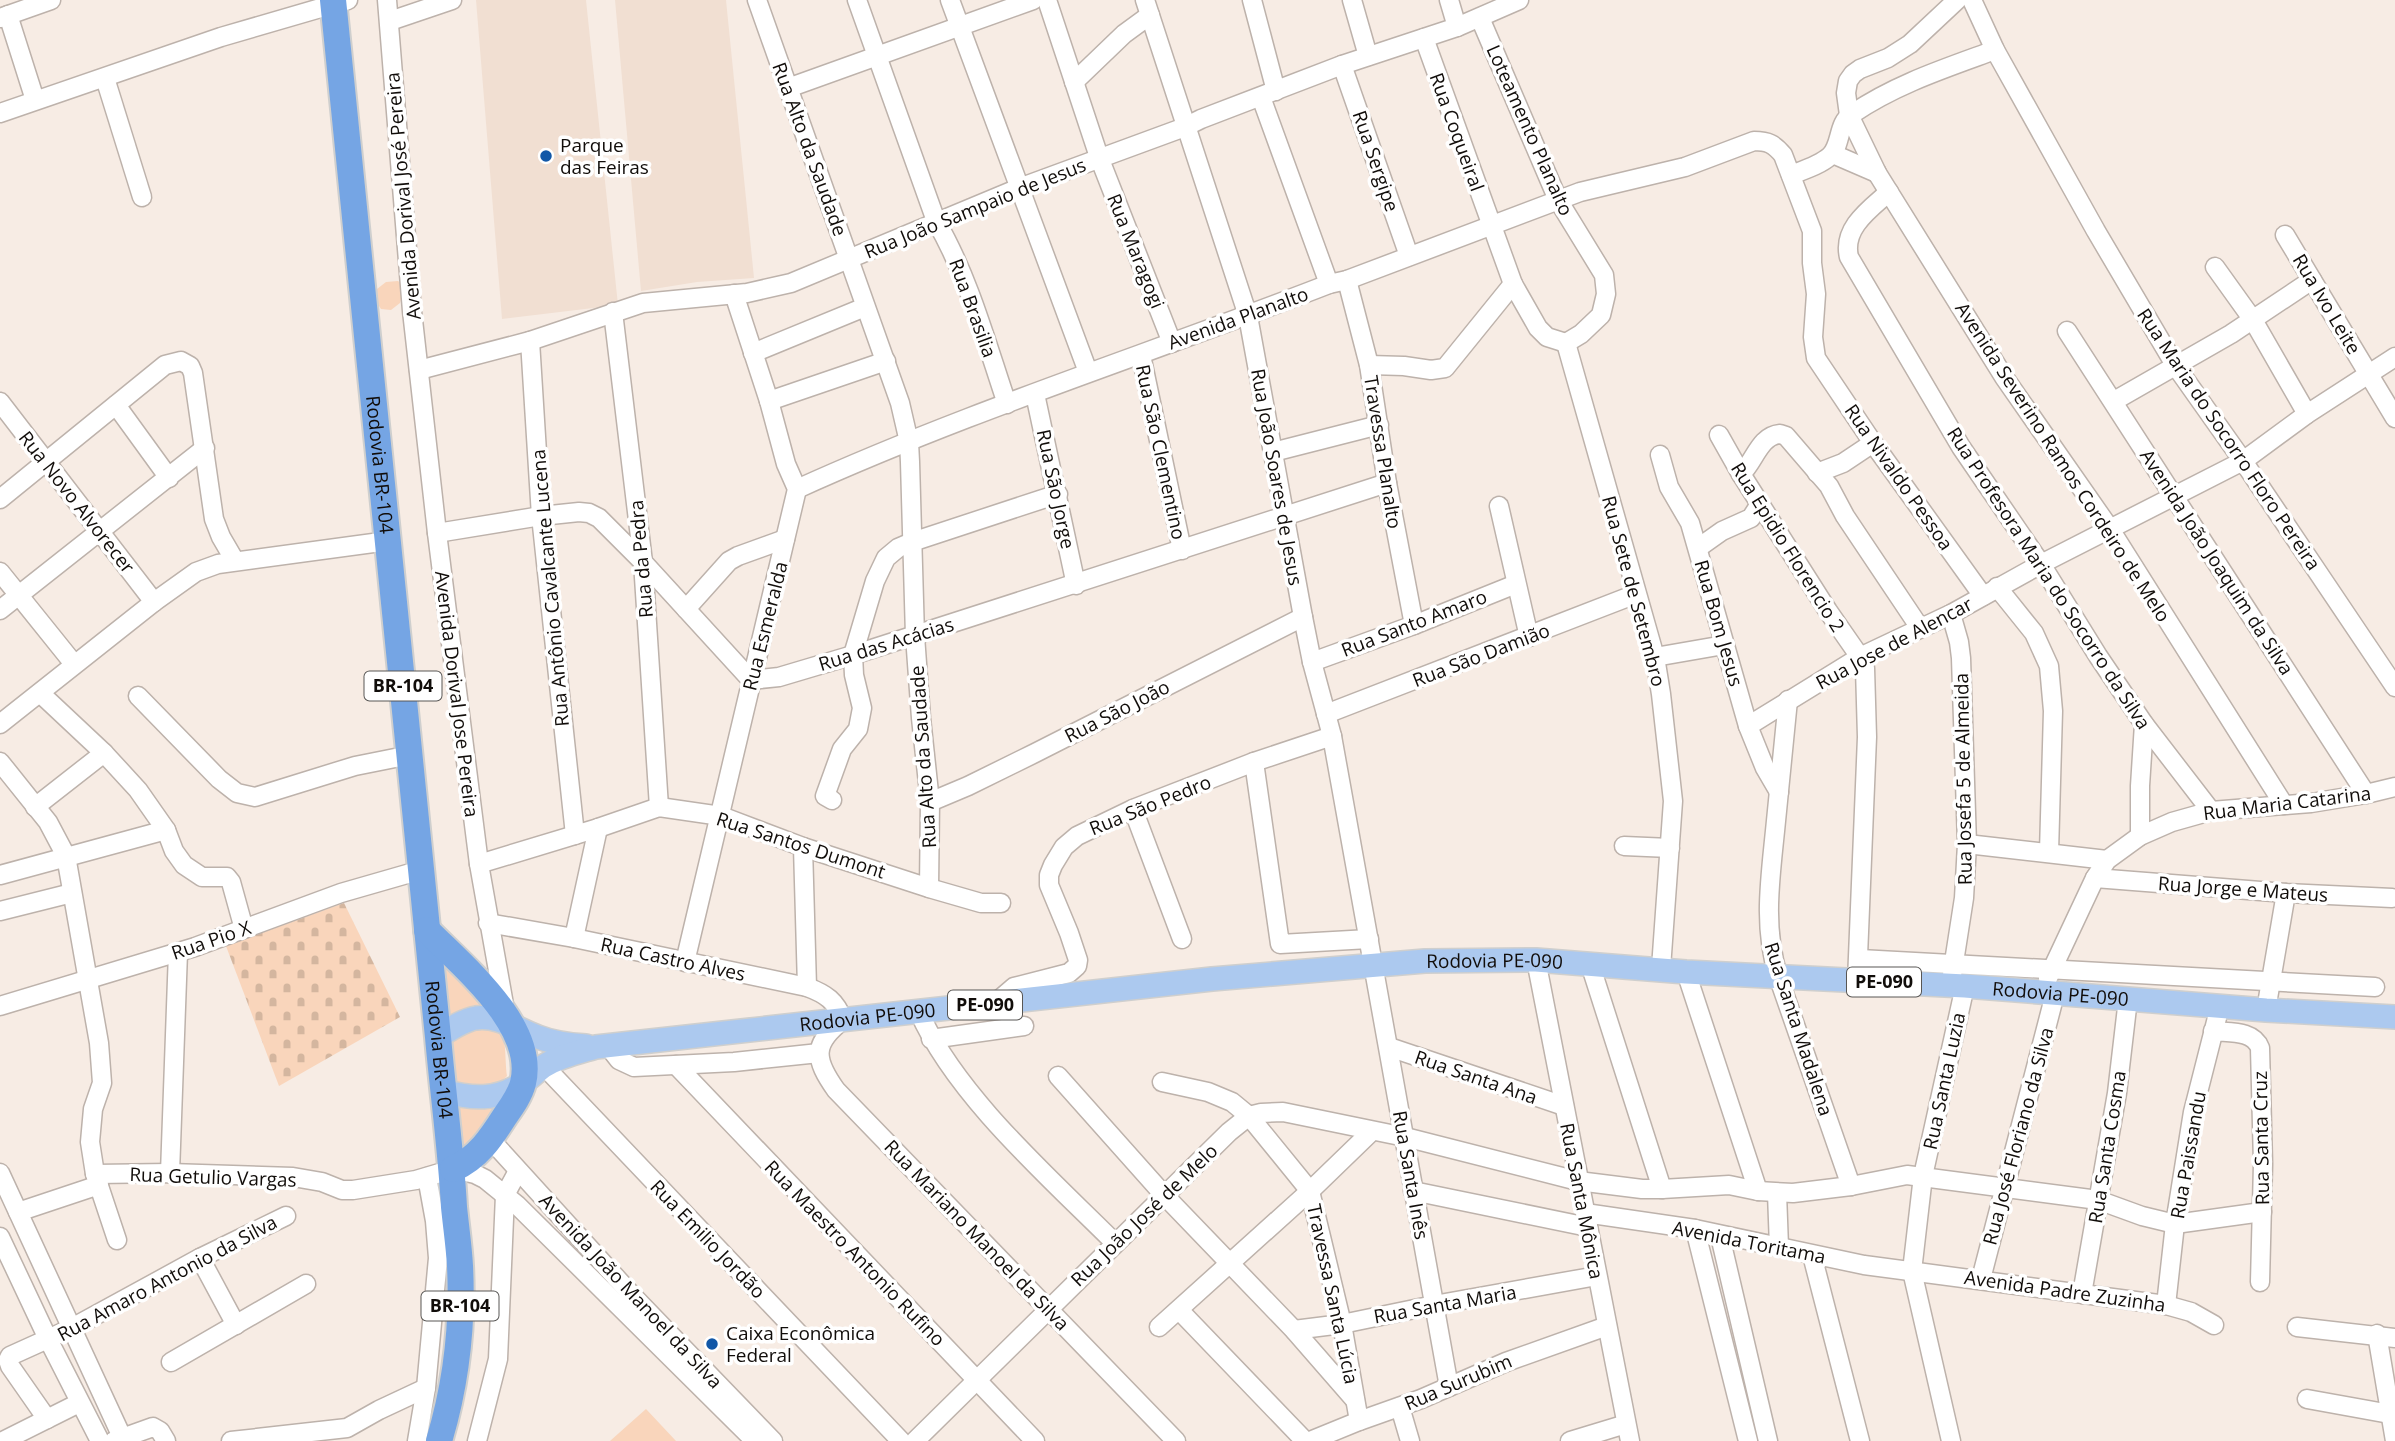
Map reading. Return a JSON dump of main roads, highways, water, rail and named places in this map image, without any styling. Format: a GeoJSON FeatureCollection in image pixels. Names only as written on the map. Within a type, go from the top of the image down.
{"type":"FeatureCollection","features":[{"type":"Feature","properties":{"kind":"highway","name":"Rodovia BR-104"},"geometry":{"type":"LineString","coordinates":[[338,1],[388,541],[453,1169],[460,1267],[456,1368],[439,1441]]}},
{"type":"Feature","properties":{"kind":"highway","name":"Rodovia BR-104"},"geometry":{"type":"LineString","coordinates":[[427,930],[482,987],[509,1021],[523,1053],[523,1083]]}},
{"type":"Feature","properties":{"kind":"highway"},"geometry":{"type":"LineString","coordinates":[[453,1169],[470,1160],[490,1139],[523,1083]]}},
{"type":"Feature","properties":{"kind":"main road","name":"Rodovia PE-090"},"geometry":{"type":"LineString","coordinates":[[443,1091],[467,1098],[506,1092],[558,1058],[602,1046],[1212,979],[1425,961],[1536,960],[1778,976],[1858,970],[1956,979],[2048,993],[2395,1017]]}},
{"type":"Feature","properties":{"kind":"main road","name":"Rodovia PE-090"},"geometry":{"type":"LineString","coordinates":[[438,1037],[474,1018],[490,1018],[509,1021],[538,1038],[602,1046]]}},
{"type":"Feature","properties":{"kind":"place","name":"Parque das Feiras"},"geometry":{"type":"Point","coordinates":[546,156]}},
{"type":"Feature","properties":{"kind":"place","name":"Caixa Econômica Federal"},"geometry":{"type":"Point","coordinates":[712,1344]}}]}
